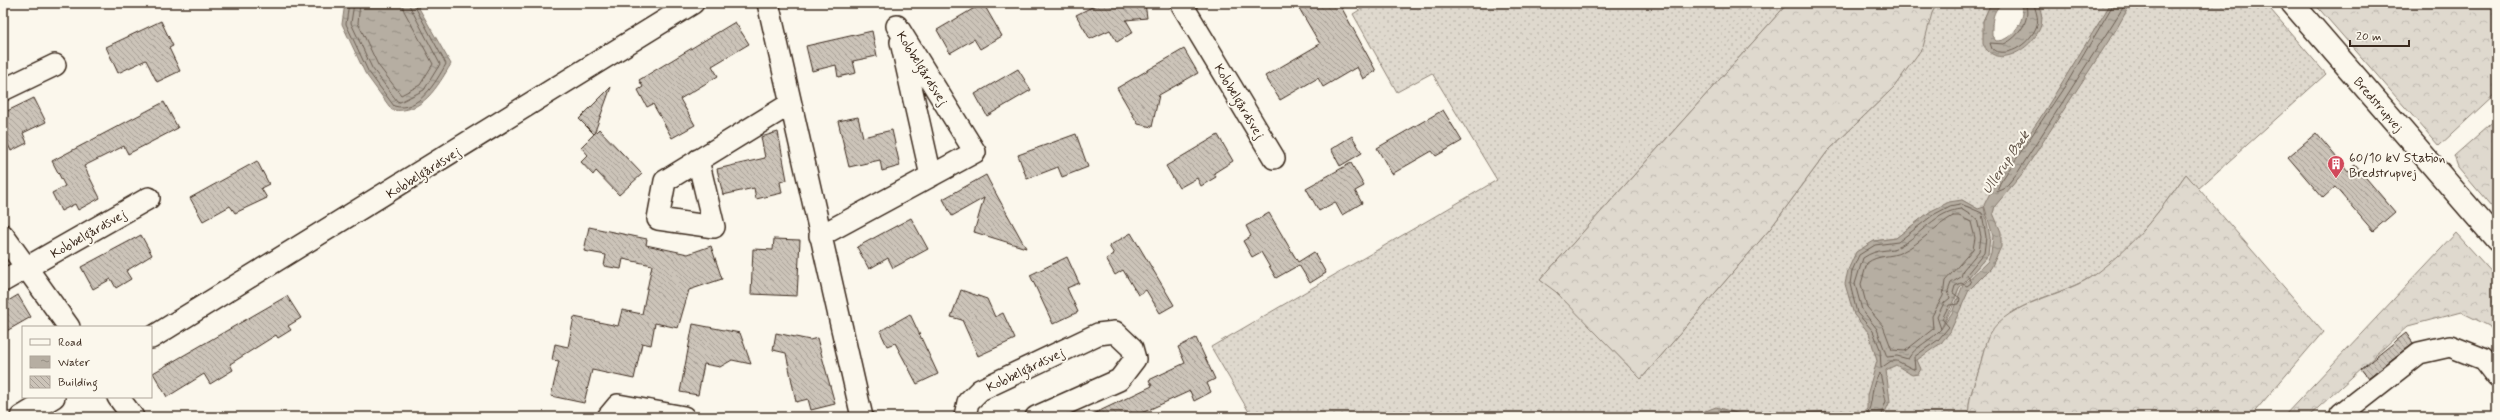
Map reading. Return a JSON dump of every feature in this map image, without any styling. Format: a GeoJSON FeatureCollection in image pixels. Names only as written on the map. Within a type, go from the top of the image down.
{"type":"FeatureCollection","features":[{"type":"Feature","properties":{"kind":"street","name":"Kobbelgårdsvej"},"geometry":{"type":"LineString","coordinates":[[152,337],[693,3]]}},
{"type":"Feature","properties":{"kind":"street"},"geometry":{"type":"LineString","coordinates":[[768,3],[862,417]]}},
{"type":"Feature","properties":{"kind":"street","name":"Kobbelgårdsvej"},"geometry":{"type":"LineString","coordinates":[[1181,3],[1274,158]]}},
{"type":"Feature","properties":{"kind":"street","name":"Bredstrupvej"},"geometry":{"type":"LineString","coordinates":[[2292,3],[2497,240]]}},
{"type":"Feature","properties":{"kind":"street","name":"Kobbelgårdsvej"},"geometry":{"type":"LineString","coordinates":[[820,236],[931,176],[975,152],[897,26],[931,176]]}},
{"type":"Feature","properties":{"kind":"street"},"geometry":{"type":"LineString","coordinates":[[3,90],[55,65]]}},
{"type":"Feature","properties":{"kind":"street"},"geometry":{"type":"LineString","coordinates":[[698,160],[790,104]]}},
{"type":"Feature","properties":{"kind":"street","name":"Kobbelgårdsvej"},"geometry":{"type":"LineString","coordinates":[[3,281],[149,198]]}},
{"type":"Feature","properties":{"kind":"street"},"geometry":{"type":"LineString","coordinates":[[3,235],[67,326]]}},
{"type":"Feature","properties":{"kind":"street","name":"Kobbelgårdsvej"},"geometry":{"type":"LineString","coordinates":[[965,417],[968,402],[980,390],[1098,334],[1116,332],[1132,348],[1135,359],[1118,380],[1036,417]]}},
{"type":"Feature","properties":{"kind":"street"},"geometry":{"type":"LineString","coordinates":[[2341,414],[2419,353],[2450,346],[2483,359],[2497,377]]}},
{"type":"Feature","properties":{"kind":"street"},"geometry":{"type":"LineString","coordinates":[[21,417],[52,398]]}},
{"type":"Feature","properties":{"kind":"street"},"geometry":{"type":"LineString","coordinates":[[119,398],[133,417]]}},
{"type":"Feature","properties":{"kind":"street"},"geometry":{"type":"LineString","coordinates":[[608,417],[618,405],[684,417]]}},
{"type":"Feature","properties":{"kind":"green space"},"geometry":{"type":"Polygon","coordinates":[[[1371,3],[1788,3],[1540,280],[1556,291],[1641,379],[1770,229],[1827,152],[1894,87],[1937,3],[1991,3],[1983,21],[1987,50],[2041,25],[2041,14],[2038,3],[2265,3],[2326,74],[2198,189],[2186,174],[2144,229],[2121,253],[2094,275],[2024,306],[2010,314],[1999,323],[1990,335],[1985,347],[1970,399],[1969,417],[1252,417],[1211,347],[1497,180],[1432,73],[1397,92],[1353,14],[1371,3]],[[1962,200],[1931,211],[1896,238],[1874,241],[1869,333],[1876,350],[1879,371],[1899,360],[1939,333],[1952,308],[1959,288],[1988,255],[1978,209],[1962,200]]]}},
{"type":"Feature","properties":{"kind":"green space"},"geometry":{"type":"Polygon","coordinates":[[[1788,3],[1937,3],[1932,13],[1923,47],[1894,87],[1827,152],[1770,229],[1641,379],[1556,292],[1540,280],[1788,3]]]}},
{"type":"Feature","properties":{"kind":"green space"},"geometry":{"type":"Polygon","coordinates":[[[2314,3],[2497,3],[2497,92],[2439,146],[2314,3]]]}},
{"type":"Feature","properties":{"kind":"green space"},"geometry":{"type":"Polygon","coordinates":[[[2497,118],[2497,213],[2458,167],[2454,156],[2497,118]]]}},
{"type":"Feature","properties":{"kind":"green space"},"geometry":{"type":"Polygon","coordinates":[[[2186,174],[2323,332],[2250,417],[1969,417],[1970,399],[1986,343],[1989,335],[1998,324],[2009,314],[2023,307],[2083,282],[2109,263],[2145,228],[2186,174]]]}},
{"type":"Feature","properties":{"kind":"green space"},"geometry":{"type":"Polygon","coordinates":[[[2456,233],[2497,278],[2497,337],[2489,326],[2461,312],[2408,326],[2308,417],[2283,417],[2456,233]]]}},
{"type":"Feature","properties":{"kind":"water"},"geometry":{"type":"Polygon","coordinates":[[[345,3],[416,3],[451,64],[434,90],[421,103],[412,108],[392,110],[365,73],[342,24],[345,3]]]}},
{"type":"Feature","properties":{"kind":"water"},"geometry":{"type":"Polygon","coordinates":[[[1991,3],[2003,3],[1996,10],[1993,18],[1992,36],[1996,41],[2010,36],[2017,28],[2023,13],[2020,3],[2038,4],[2042,19],[2041,25],[2037,33],[2024,48],[2006,56],[1997,56],[1989,52],[1983,44],[1983,21],[1991,3]]]}},
{"type":"Feature","properties":{"kind":"water"},"geometry":{"type":"Polygon","coordinates":[[[2111,3],[2131,3],[2117,28],[2022,174],[1995,206],[1993,213],[2001,232],[2001,247],[1991,268],[1969,290],[1950,332],[1941,343],[1917,360],[1921,369],[1918,374],[1912,375],[1896,365],[1886,370],[1890,401],[1883,417],[1698,417],[1703,412],[1716,407],[1743,415],[1844,411],[1857,415],[1867,409],[1867,395],[1877,361],[1869,333],[1854,315],[1845,284],[1848,270],[1856,252],[1874,241],[1896,238],[1931,211],[1949,202],[1962,200],[1978,209],[1984,207],[1990,237],[1988,255],[1959,288],[1941,329],[1952,313],[1963,285],[1988,261],[1991,253],[1993,236],[1984,205],[1996,181],[2039,120],[2111,3]]]}},
{"type":"Feature","properties":{"kind":"building"},"geometry":{"type":"Polygon","coordinates":[[[983,3],[1002,36],[980,49],[974,39],[950,53],[937,30],[983,3]]]}},
{"type":"Feature","properties":{"kind":"building"},"geometry":{"type":"Polygon","coordinates":[[[1100,3],[1145,3],[1147,18],[1126,20],[1133,32],[1117,42],[1110,30],[1090,39],[1076,15],[1100,3]]]}},
{"type":"Feature","properties":{"kind":"building"},"geometry":{"type":"Polygon","coordinates":[[[1296,3],[1339,3],[1376,71],[1363,79],[1357,67],[1323,87],[1318,78],[1280,100],[1265,76],[1320,44],[1296,3]]]}},
{"type":"Feature","properties":{"kind":"building"},"geometry":{"type":"Polygon","coordinates":[[[161,21],[173,46],[169,48],[180,71],[157,82],[146,60],[118,73],[106,47],[161,21]]]}},
{"type":"Feature","properties":{"kind":"building"},"geometry":{"type":"Polygon","coordinates":[[[735,22],[749,44],[712,66],[718,76],[680,99],[695,125],[672,138],[653,104],[647,107],[638,90],[643,87],[639,80],[735,22]]]}},
{"type":"Feature","properties":{"kind":"building"},"geometry":{"type":"Polygon","coordinates":[[[872,31],[877,56],[853,61],[856,73],[838,77],[836,65],[812,71],[806,46],[872,31]]]}},
{"type":"Feature","properties":{"kind":"building"},"geometry":{"type":"Polygon","coordinates":[[[1184,49],[1198,73],[1159,95],[1152,127],[1138,124],[1117,88],[1184,49]]]}},
{"type":"Feature","properties":{"kind":"building"},"geometry":{"type":"Polygon","coordinates":[[[1018,69],[1031,90],[987,116],[975,94],[1018,69]]]}},
{"type":"Feature","properties":{"kind":"building"},"geometry":{"type":"Polygon","coordinates":[[[611,87],[594,134],[579,119],[611,87]]]}},
{"type":"Feature","properties":{"kind":"building"},"geometry":{"type":"Polygon","coordinates":[[[34,98],[46,122],[23,133],[27,143],[11,151],[3,134],[3,113],[34,98]]]}},
{"type":"Feature","properties":{"kind":"building"},"geometry":{"type":"Polygon","coordinates":[[[164,102],[178,128],[128,154],[124,146],[84,166],[100,198],[78,210],[75,204],[61,211],[52,193],[65,186],[52,161],[164,102]]]}},
{"type":"Feature","properties":{"kind":"building"},"geometry":{"type":"Polygon","coordinates":[[[1443,110],[1462,141],[1436,156],[1432,151],[1392,174],[1377,148],[1443,110]]]}},
{"type":"Feature","properties":{"kind":"building"},"geometry":{"type":"Polygon","coordinates":[[[858,117],[863,137],[892,130],[900,166],[882,171],[880,160],[849,167],[838,121],[858,117]]]}},
{"type":"Feature","properties":{"kind":"building"},"geometry":{"type":"Polygon","coordinates":[[[599,129],[642,174],[619,195],[596,171],[593,175],[581,162],[588,155],[581,147],[599,129]]]}},
{"type":"Feature","properties":{"kind":"building"},"geometry":{"type":"Polygon","coordinates":[[[778,132],[787,180],[780,182],[782,193],[756,199],[754,188],[723,195],[717,169],[765,158],[761,137],[778,132]]]}},
{"type":"Feature","properties":{"kind":"building","name":"60/10 kV Station Bredstrupvej"},"geometry":{"type":"Polygon","coordinates":[[[2316,133],[2348,171],[2355,165],[2395,212],[2373,231],[2335,187],[2323,198],[2288,157],[2316,133]]]}},
{"type":"Feature","properties":{"kind":"building"},"geometry":{"type":"Polygon","coordinates":[[[1076,134],[1088,167],[1062,177],[1058,167],[1027,179],[1018,155],[1076,134]]]}},
{"type":"Feature","properties":{"kind":"building"},"geometry":{"type":"Polygon","coordinates":[[[1218,135],[1233,161],[1214,173],[1216,177],[1201,186],[1197,178],[1179,188],[1166,166],[1218,135]]]}},
{"type":"Feature","properties":{"kind":"building"},"geometry":{"type":"Polygon","coordinates":[[[1352,136],[1362,153],[1340,166],[1331,149],[1352,136]]]}},
{"type":"Feature","properties":{"kind":"building"},"geometry":{"type":"Polygon","coordinates":[[[257,161],[269,184],[261,188],[267,198],[235,213],[230,206],[203,221],[190,198],[257,161]]]}},
{"type":"Feature","properties":{"kind":"building"},"geometry":{"type":"Polygon","coordinates":[[[1351,163],[1364,186],[1355,191],[1362,203],[1342,215],[1335,202],[1319,211],[1306,188],[1351,163]]]}},
{"type":"Feature","properties":{"kind":"building"},"geometry":{"type":"Polygon","coordinates":[[[986,175],[1026,248],[974,232],[984,198],[952,216],[943,199],[986,175]]]}},
{"type":"Feature","properties":{"kind":"building"},"geometry":{"type":"Polygon","coordinates":[[[1269,213],[1298,262],[1314,252],[1326,273],[1310,283],[1299,265],[1276,278],[1261,252],[1252,257],[1243,241],[1251,236],[1246,226],[1269,213]]]}},
{"type":"Feature","properties":{"kind":"building"},"geometry":{"type":"Polygon","coordinates":[[[911,218],[928,249],[893,268],[888,258],[869,269],[857,247],[911,218]]]}},
{"type":"Feature","properties":{"kind":"building"},"geometry":{"type":"Polygon","coordinates":[[[589,227],[647,239],[646,245],[688,254],[711,246],[722,279],[689,290],[678,328],[655,323],[651,345],[642,343],[634,379],[592,370],[584,403],[551,396],[559,361],[552,360],[555,344],[568,347],[574,317],[618,326],[622,310],[642,314],[652,265],[623,259],[621,269],[604,266],[606,255],[584,251],[589,227]]]}},
{"type":"Feature","properties":{"kind":"building"},"geometry":{"type":"Polygon","coordinates":[[[1131,233],[1174,305],[1160,313],[1146,290],[1138,295],[1123,270],[1115,275],[1106,259],[1114,254],[1109,246],[1131,233]]]}},
{"type":"Feature","properties":{"kind":"building"},"geometry":{"type":"Polygon","coordinates":[[[141,235],[152,255],[126,271],[131,279],[116,288],[111,279],[93,289],[81,267],[141,235]]]}},
{"type":"Feature","properties":{"kind":"building"},"geometry":{"type":"Polygon","coordinates":[[[774,239],[800,240],[797,296],[751,294],[753,249],[773,250],[774,239]]]}},
{"type":"Feature","properties":{"kind":"building"},"geometry":{"type":"Polygon","coordinates":[[[1067,257],[1079,283],[1067,288],[1078,312],[1053,324],[1030,275],[1067,257]]]}},
{"type":"Feature","properties":{"kind":"building"},"geometry":{"type":"Polygon","coordinates":[[[961,290],[987,299],[995,317],[1003,313],[1015,339],[978,356],[962,320],[951,317],[961,290]]]}},
{"type":"Feature","properties":{"kind":"building"},"geometry":{"type":"Polygon","coordinates":[[[18,295],[31,317],[3,333],[3,304],[18,295]]]}},
{"type":"Feature","properties":{"kind":"building"},"geometry":{"type":"Polygon","coordinates":[[[287,296],[301,318],[288,326],[291,330],[278,338],[276,335],[230,364],[233,370],[210,384],[204,374],[167,397],[153,373],[287,296]]]}},
{"type":"Feature","properties":{"kind":"building"},"geometry":{"type":"Polygon","coordinates":[[[910,314],[938,374],[917,384],[895,343],[887,346],[880,331],[910,314]]]}},
{"type":"Feature","properties":{"kind":"building"},"geometry":{"type":"Polygon","coordinates":[[[693,324],[740,333],[751,364],[732,360],[720,367],[704,364],[698,395],[680,392],[693,324]]]}},
{"type":"Feature","properties":{"kind":"building"},"geometry":{"type":"Polygon","coordinates":[[[776,333],[810,340],[817,338],[835,404],[811,410],[808,399],[796,402],[786,353],[773,350],[776,333]]]}},
{"type":"Feature","properties":{"kind":"building"},"geometry":{"type":"Polygon","coordinates":[[[2406,333],[2413,343],[2368,378],[2361,369],[2406,333]]]}},
{"type":"Feature","properties":{"kind":"building"},"geometry":{"type":"Polygon","coordinates":[[[1196,338],[1215,379],[1207,383],[1211,392],[1194,401],[1190,391],[1133,417],[1087,417],[1152,386],[1149,380],[1185,363],[1178,347],[1196,338]]]}},
{"type":"Feature","properties":{"kind":"place","name":"60/10 kV Station Bredstrupvej"},"geometry":{"type":"Point","coordinates":[2336,179]}},
{"type":"Feature","properties":{"kind":"water label","name":"Ullerup Bæk"},"geometry":{"type":"Point","coordinates":[2005,162]}}]}
